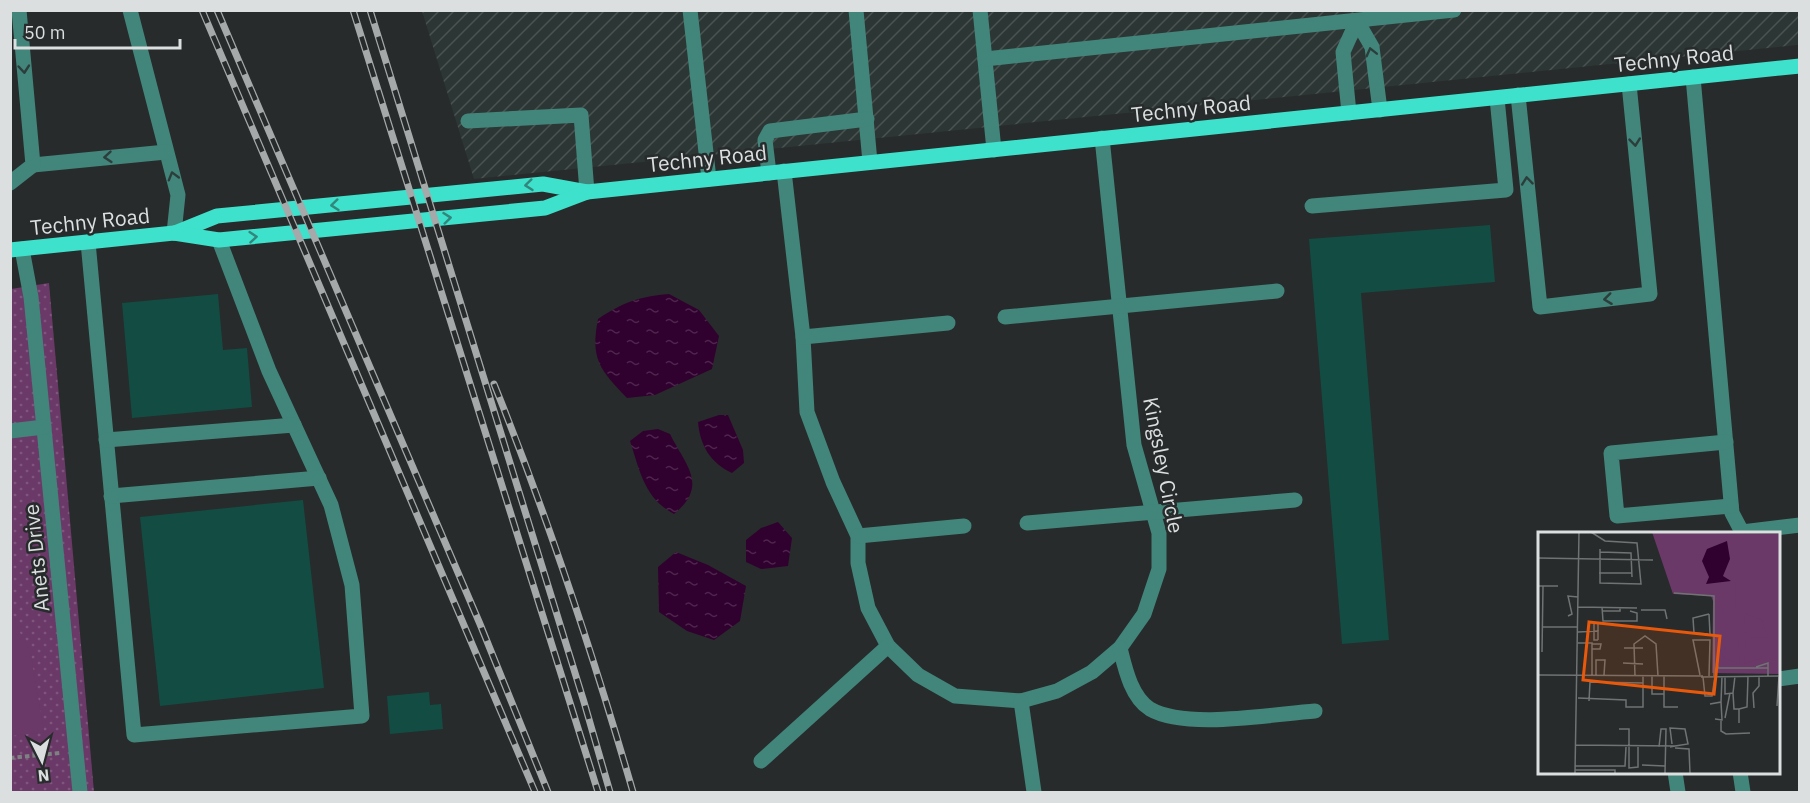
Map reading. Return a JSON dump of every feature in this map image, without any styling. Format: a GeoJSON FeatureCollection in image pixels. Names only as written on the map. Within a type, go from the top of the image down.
{"type":"FeatureCollection","features":[{"type":"Feature","properties":{"kind":"main road","name":"Techny Road"},"geometry":{"type":"LineString","coordinates":[[16,250],[174,233],[219,240],[545,208],[586,192],[1800,66]]}},
{"type":"Feature","properties":{"kind":"main road","name":"Techny Road"},"geometry":{"type":"LineString","coordinates":[[174,233],[217,216],[411,196],[543,184],[586,192]]}},
{"type":"Feature","properties":{"kind":"street"},"geometry":{"type":"LineString","coordinates":[[19,10],[33,165]]}},
{"type":"Feature","properties":{"kind":"street"},"geometry":{"type":"LineString","coordinates":[[130,10],[178,195],[174,233]]}},
{"type":"Feature","properties":{"kind":"street"},"geometry":{"type":"LineString","coordinates":[[690,10],[710,179]]}},
{"type":"Feature","properties":{"kind":"street"},"geometry":{"type":"LineString","coordinates":[[856,10],[870,162]]}},
{"type":"Feature","properties":{"kind":"street"},"geometry":{"type":"LineString","coordinates":[[980,10],[994,150]]}},
{"type":"Feature","properties":{"kind":"street"},"geometry":{"type":"LineString","coordinates":[[985,59],[1315,18],[1357,21],[1375,14],[1454,10]]}},
{"type":"Feature","properties":{"kind":"street"},"geometry":{"type":"LineString","coordinates":[[1357,21],[1372,47],[1380,110]]}},
{"type":"Feature","properties":{"kind":"street"},"geometry":{"type":"LineString","coordinates":[[1349,113],[1343,52],[1357,21]]}},
{"type":"Feature","properties":{"kind":"street"},"geometry":{"type":"LineString","coordinates":[[1693,77],[1731,506],[1736,526],[1742,532],[1800,525]]}},
{"type":"Feature","properties":{"kind":"street"},"geometry":{"type":"LineString","coordinates":[[1518,95],[1540,307],[1650,294],[1629,84]]}},
{"type":"Feature","properties":{"kind":"street"},"geometry":{"type":"LineString","coordinates":[[1312,206],[1506,190],[1497,98]]}},
{"type":"Feature","properties":{"kind":"street"},"geometry":{"type":"LineString","coordinates":[[468,122],[581,115],[586,192]]}},
{"type":"Feature","properties":{"kind":"street","name":"Kingsley Circle"},"geometry":{"type":"LineString","coordinates":[[867,119],[770,131],[765,140],[776,172],[803,337],[807,412],[833,482],[858,536],[858,563],[868,608],[888,646],[918,675],[955,696],[1021,700],[1058,691],[1092,672],[1120,648],[1144,614],[1159,569],[1159,533],[1134,445],[1102,138]]}},
{"type":"Feature","properties":{"kind":"street"},"geometry":{"type":"LineString","coordinates":[[10,183],[33,165],[166,152]]}},
{"type":"Feature","properties":{"kind":"street"},"geometry":{"type":"LineString","coordinates":[[88,242],[134,735],[362,716],[352,585],[331,506],[269,371],[219,240]]}},
{"type":"Feature","properties":{"kind":"street","name":"Anets Drive"},"geometry":{"type":"LineString","coordinates":[[16,250],[31,297],[80,792]]}},
{"type":"Feature","properties":{"kind":"street"},"geometry":{"type":"LineString","coordinates":[[1005,317],[1277,291]]}},
{"type":"Feature","properties":{"kind":"street"},"geometry":{"type":"LineString","coordinates":[[803,337],[948,323]]}},
{"type":"Feature","properties":{"kind":"street"},"geometry":{"type":"LineString","coordinates":[[106,440],[294,425]]}},
{"type":"Feature","properties":{"kind":"street"},"geometry":{"type":"LineString","coordinates":[[10,431],[44,427]]}},
{"type":"Feature","properties":{"kind":"street"},"geometry":{"type":"LineString","coordinates":[[1726,442],[1611,453],[1617,516],[1731,506]]}},
{"type":"Feature","properties":{"kind":"street"},"geometry":{"type":"LineString","coordinates":[[111,496],[319,478]]}},
{"type":"Feature","properties":{"kind":"street"},"geometry":{"type":"LineString","coordinates":[[1027,523],[1295,500]]}},
{"type":"Feature","properties":{"kind":"street"},"geometry":{"type":"LineString","coordinates":[[858,536],[964,526]]}},
{"type":"Feature","properties":{"kind":"street"},"geometry":{"type":"LineString","coordinates":[[761,761],[888,646]]}},
{"type":"Feature","properties":{"kind":"street"},"geometry":{"type":"LineString","coordinates":[[1120,648],[1129,681],[1149,708],[1182,720],[1315,711]]}},
{"type":"Feature","properties":{"kind":"street"},"geometry":{"type":"LineString","coordinates":[[1780,679],[1800,676]]}},
{"type":"Feature","properties":{"kind":"street"},"geometry":{"type":"LineString","coordinates":[[1021,700],[1034,792]]}},
{"type":"Feature","properties":{"kind":"street"},"geometry":{"type":"LineString","coordinates":[[1675,773],[1678,792]]}},
{"type":"Feature","properties":{"kind":"street"},"geometry":{"type":"LineString","coordinates":[[1740,773],[1743,792]]}},
{"type":"Feature","properties":{"kind":"path"},"geometry":{"type":"LineString","coordinates":[[10,758],[76,751]]}},
{"type":"Feature","properties":{"kind":"shaded area"},"geometry":{"type":"Polygon","coordinates":[[[1799,10],[1800,45],[474,179],[422,11],[1799,10]]]}},
{"type":"Feature","properties":{"kind":"shaded area"},"geometry":{"type":"Polygon","coordinates":[[[49,283],[94,792],[11,792],[11,289],[49,283]]]}},
{"type":"Feature","properties":{"kind":"shaded area"},"geometry":{"type":"Polygon","coordinates":[[[11,614],[31,655],[44,732],[11,736],[11,614]]]}},
{"type":"Feature","properties":{"kind":"water"},"geometry":{"type":"Polygon","coordinates":[[[669,294],[699,310],[719,336],[712,369],[655,395],[627,398],[599,363],[595,344],[598,319],[632,301],[669,294]]]}},
{"type":"Feature","properties":{"kind":"water"},"geometry":{"type":"Polygon","coordinates":[[[719,415],[728,415],[743,450],[744,463],[732,473],[712,459],[704,446],[699,430],[698,422],[719,415]]]}},
{"type":"Feature","properties":{"kind":"water"},"geometry":{"type":"Polygon","coordinates":[[[658,429],[670,434],[691,475],[690,494],[685,504],[674,514],[656,500],[644,483],[630,441],[643,431],[658,429]]]}},
{"type":"Feature","properties":{"kind":"water"},"geometry":{"type":"Polygon","coordinates":[[[778,522],[792,538],[788,566],[761,569],[746,562],[746,540],[761,528],[778,522]]]}},
{"type":"Feature","properties":{"kind":"water"},"geometry":{"type":"Polygon","coordinates":[[[676,552],[708,565],[746,586],[740,621],[714,640],[687,631],[659,612],[658,567],[676,552]]]}},
{"type":"Feature","properties":{"kind":"building"},"geometry":{"type":"Polygon","coordinates":[[[1490,225],[1495,282],[1361,293],[1389,640],[1342,644],[1309,239],[1490,225]]]}},
{"type":"Feature","properties":{"kind":"building"},"geometry":{"type":"Polygon","coordinates":[[[218,294],[223,350],[247,348],[252,407],[132,418],[122,303],[218,294]]]}},
{"type":"Feature","properties":{"kind":"building"},"geometry":{"type":"Polygon","coordinates":[[[303,500],[324,688],[160,706],[140,517],[303,500]]]}},
{"type":"Feature","properties":{"kind":"building"},"geometry":{"type":"Polygon","coordinates":[[[429,692],[430,705],[441,704],[443,729],[390,734],[387,696],[429,692]]]}},
{"type":"Feature","properties":{"kind":"railway"},"geometry":{"type":"LineString","coordinates":[[202,10],[535,792]]}},
{"type":"Feature","properties":{"kind":"railway"},"geometry":{"type":"LineString","coordinates":[[217,10],[480,624],[548,792]]}},
{"type":"Feature","properties":{"kind":"railway"},"geometry":{"type":"LineString","coordinates":[[353,10],[598,792]]}},
{"type":"Feature","properties":{"kind":"railway"},"geometry":{"type":"LineString","coordinates":[[370,10],[610,792]]}},
{"type":"Feature","properties":{"kind":"railway"},"geometry":{"type":"LineString","coordinates":[[494,384],[569,586],[633,792]]}}]}
